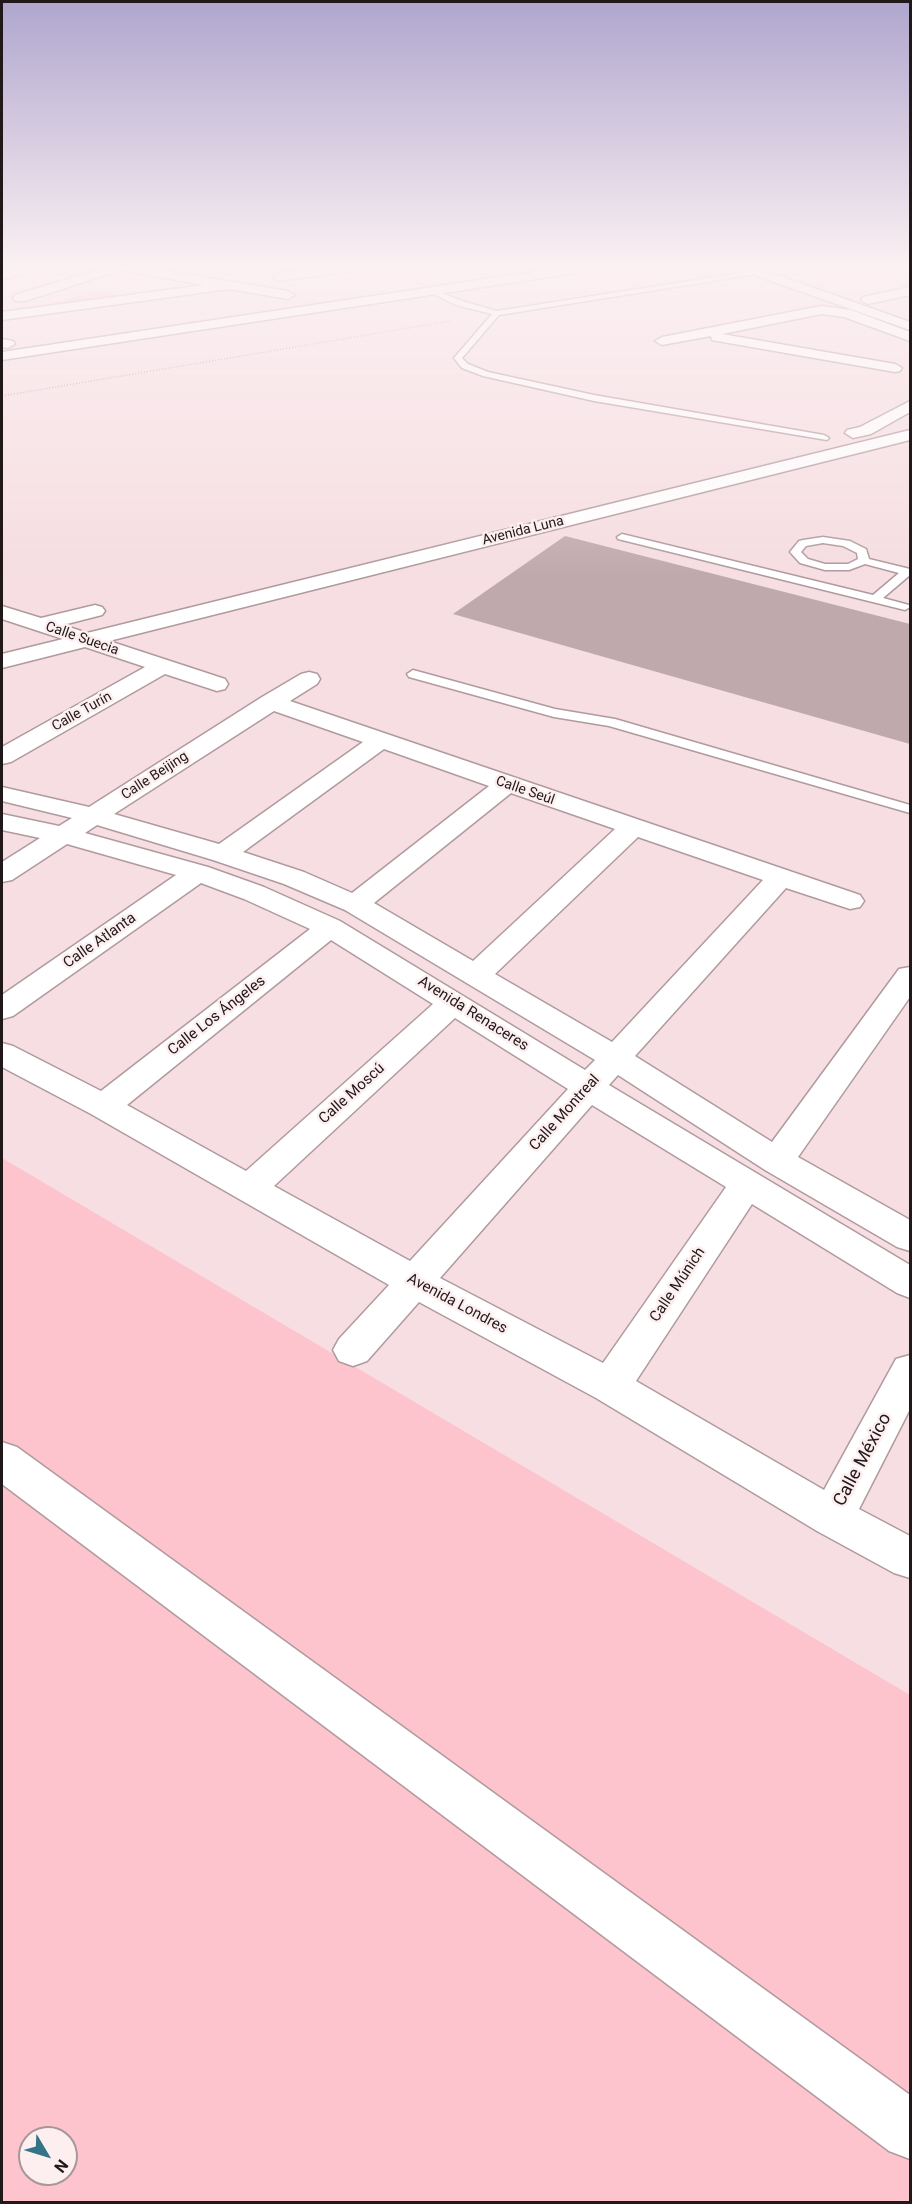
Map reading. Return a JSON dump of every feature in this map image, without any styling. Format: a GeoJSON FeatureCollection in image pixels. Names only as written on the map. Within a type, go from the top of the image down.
{"type":"FeatureCollection","features":[{"type":"Feature","properties":{"kind":"street"},"geometry":{"type":"LineString","coordinates":[[860,376],[886,370]]}},
{"type":"Feature","properties":{"kind":"street"},"geometry":{"type":"LineString","coordinates":[[780,447],[865,431],[910,406]]}},
{"type":"Feature","properties":{"kind":"street","name":"Avenida Luna"},"geometry":{"type":"LineString","coordinates":[[2,661],[910,435]]}},
{"type":"Feature","properties":{"kind":"street"},"geometry":{"type":"LineString","coordinates":[[593,501],[658,480]]}},
{"type":"Feature","properties":{"kind":"street"},"geometry":{"type":"LineString","coordinates":[[2,634],[95,611]]}},
{"type":"Feature","properties":{"kind":"street","name":"Calle Suecia"},"geometry":{"type":"LineString","coordinates":[[2,612],[217,684]]}},
{"type":"Feature","properties":{"kind":"street","name":"Calle Turín"},"geometry":{"type":"LineString","coordinates":[[2,757],[163,666]]}},
{"type":"Feature","properties":{"kind":"street","name":"Calle Beijing"},"geometry":{"type":"LineString","coordinates":[[2,874],[309,679]]}},
{"type":"Feature","properties":{"kind":"street","name":"Calle Seúl"},"geometry":{"type":"LineString","coordinates":[[270,702],[780,879],[850,901]]}},
{"type":"Feature","properties":{"kind":"street"},"geometry":{"type":"LineString","coordinates":[[223,854],[381,740]]}},
{"type":"Feature","properties":{"kind":"street"},"geometry":{"type":"LineString","coordinates":[[355,904],[507,784]]}},
{"type":"Feature","properties":{"kind":"street"},"geometry":{"type":"LineString","coordinates":[[2,794],[94,816],[223,854],[294,878],[355,904],[615,1059],[777,1161],[910,1237]]}},
{"type":"Feature","properties":{"kind":"street","name":"Avenida Renaceres"},"geometry":{"type":"LineString","coordinates":[[2,822],[64,835],[198,873],[254,893],[330,927],[454,1002],[588,1088],[910,1283]]}},
{"type":"Feature","properties":{"kind":"street"},"geometry":{"type":"LineString","coordinates":[[476,975],[632,828]]}},
{"type":"Feature","properties":{"kind":"street","name":"Calle Atlanta"},"geometry":{"type":"LineString","coordinates":[[2,1010],[198,873]]}},
{"type":"Feature","properties":{"kind":"street","name":"Calle Montreal"},"geometry":{"type":"LineString","coordinates":[[353,1350],[588,1088],[780,879]]}},
{"type":"Feature","properties":{"kind":"street","name":"Calle Los Ángeles"},"geometry":{"type":"LineString","coordinates":[[103,1106],[330,927]]}},
{"type":"Feature","properties":{"kind":"street"},"geometry":{"type":"LineString","coordinates":[[777,1161],[910,976]]}},
{"type":"Feature","properties":{"kind":"street","name":"Calle Moscú"},"geometry":{"type":"LineString","coordinates":[[250,1187],[454,1002]]}},
{"type":"Feature","properties":{"kind":"street","name":"Avenida Londres"},"geometry":{"type":"LineString","coordinates":[[2,1054],[103,1106],[415,1281],[610,1386],[832,1517],[910,1558]]}},
{"type":"Feature","properties":{"kind":"street","name":"Calle Múnich"},"geometry":{"type":"LineString","coordinates":[[610,1386],[747,1185]]}},
{"type":"Feature","properties":{"kind":"street","name":"Calle México"},"geometry":{"type":"LineString","coordinates":[[832,1517],[910,1371]]}},
{"type":"Feature","properties":{"kind":"street"},"geometry":{"type":"LineString","coordinates":[[2,1460],[910,2130]]}},
{"type":"Feature","properties":{"kind":"lane"},"geometry":{"type":"LineString","coordinates":[[475,370],[594,398],[824,438]]}},
{"type":"Feature","properties":{"kind":"lane"},"geometry":{"type":"LineString","coordinates":[[622,537],[875,599],[909,605]]}},
{"type":"Feature","properties":{"kind":"lane"},"geometry":{"type":"LineString","coordinates":[[864,561],[862,551],[846,543],[823,540],[803,543],[795,552],[804,561],[825,567],[849,567],[864,561],[909,571]]}},
{"type":"Feature","properties":{"kind":"lane"},"geometry":{"type":"LineString","coordinates":[[875,599],[909,571]]}},
{"type":"Feature","properties":{"kind":"lane"},"geometry":{"type":"LineString","coordinates":[[413,674],[554,713],[610,722],[910,808]]}},
{"type":"Feature","properties":{"kind":"path"},"geometry":{"type":"LineString","coordinates":[[2,396],[158,370]]}},
{"type":"Feature","properties":{"kind":"shaded area"},"geometry":{"type":"Polygon","coordinates":[[[2,1158],[910,1695],[910,2202],[2,2202],[2,1158]]]}},
{"type":"Feature","properties":{"kind":"building"},"geometry":{"type":"Polygon","coordinates":[[[565,536],[910,624],[910,744],[453,614],[565,536]]]}}]}
